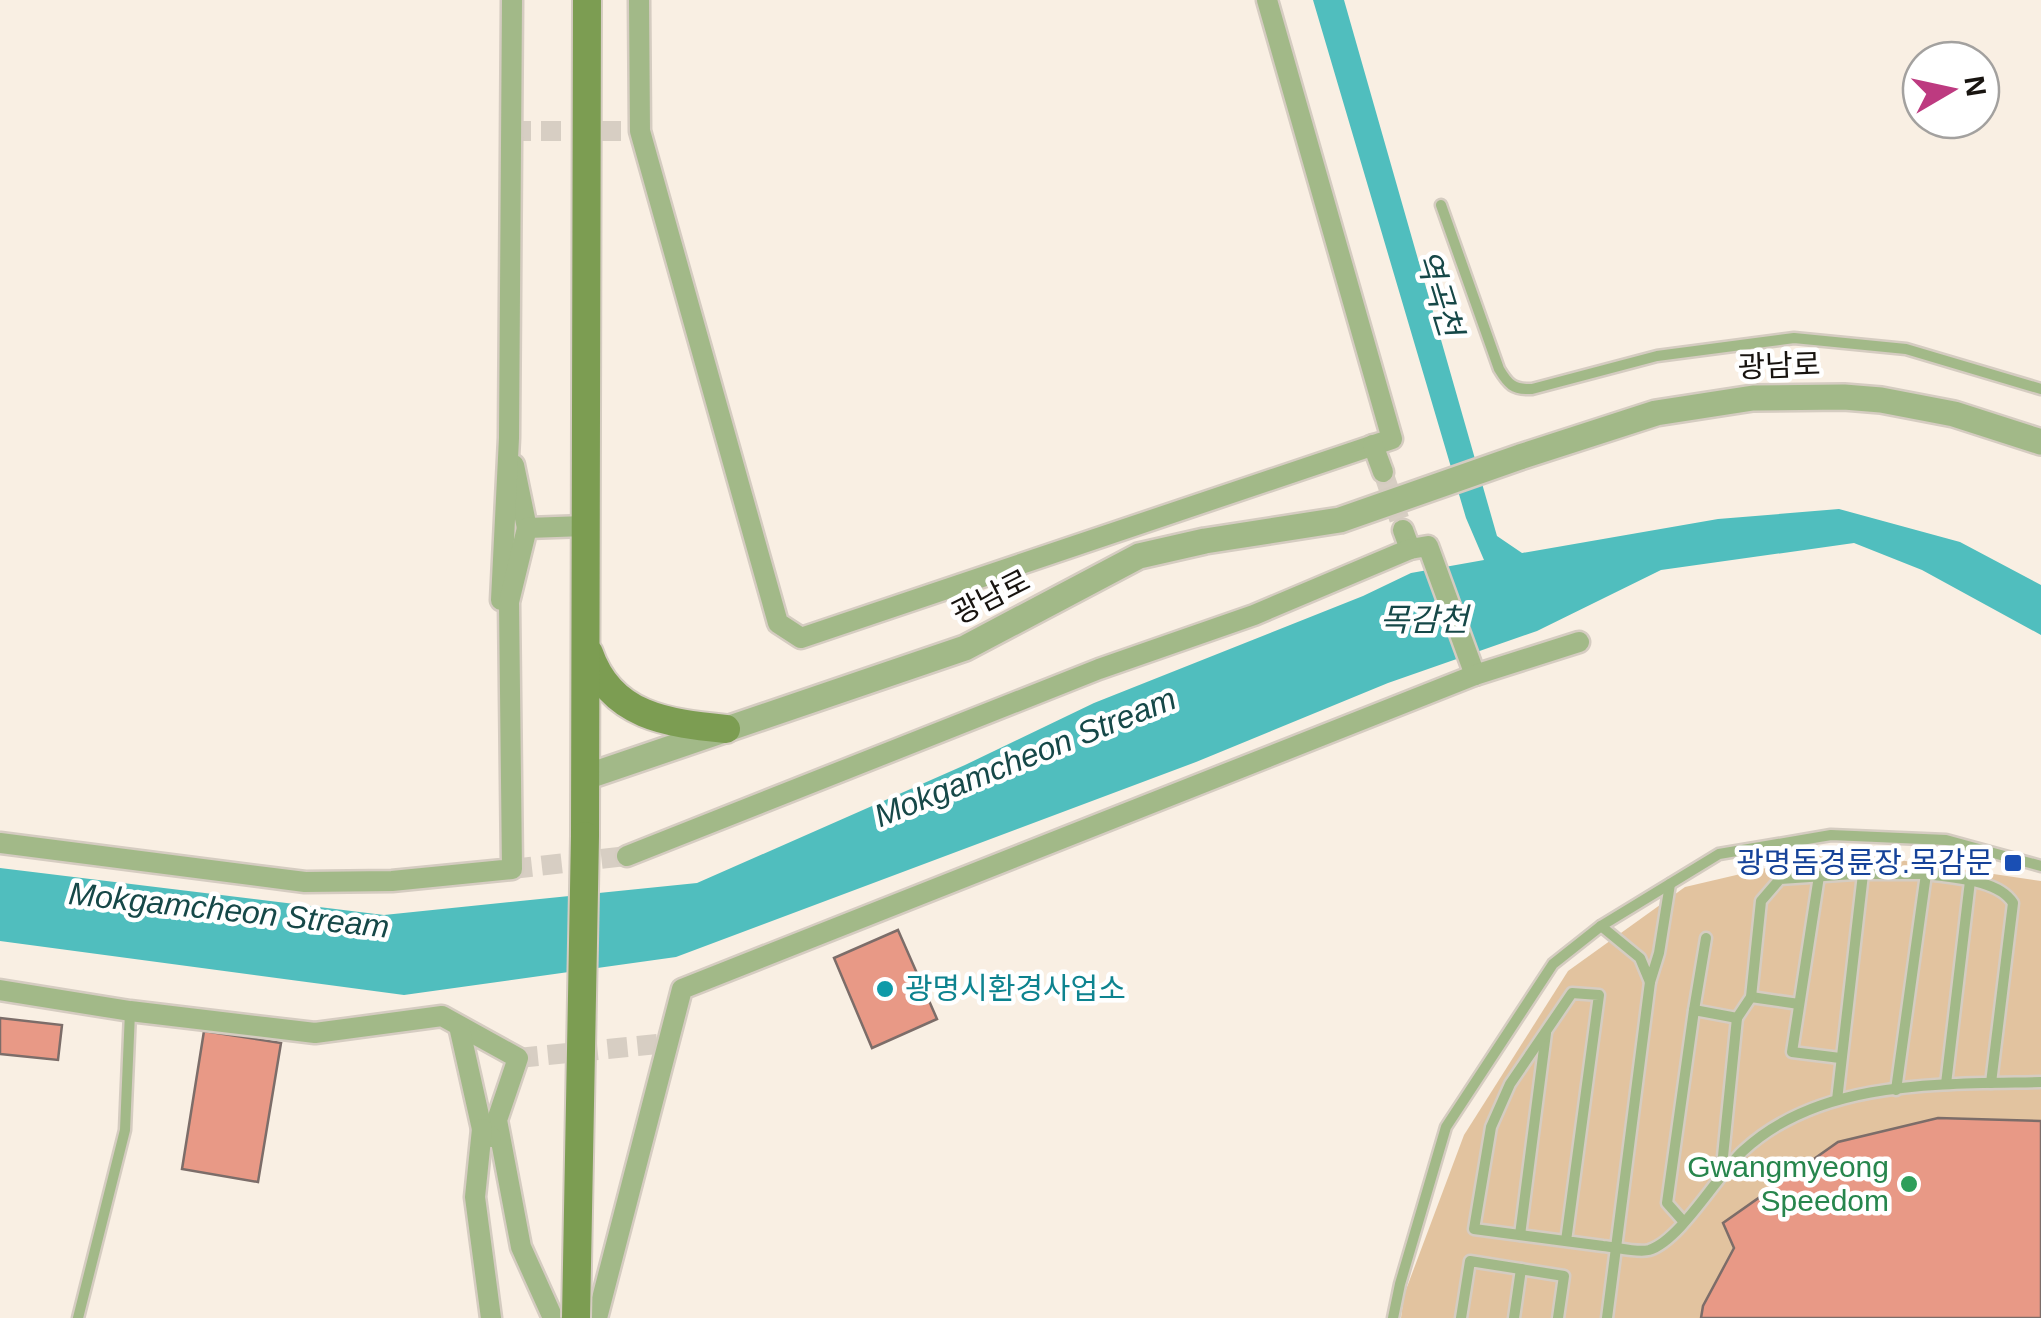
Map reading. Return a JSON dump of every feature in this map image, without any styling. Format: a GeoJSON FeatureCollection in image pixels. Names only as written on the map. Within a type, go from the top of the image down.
{"type":"FeatureCollection","features":[{"type":"Feature","properties":{"kind":"main road"},"geometry":{"type":"LineString","coordinates":[[576,1318],[586,778],[587,0]]}},
{"type":"Feature","properties":{"kind":"main road"},"geometry":{"type":"LineString","coordinates":[[585,639],[602,681],[632,706],[670,723],[726,729]]}},
{"type":"Feature","properties":{"kind":"street"},"geometry":{"type":"LineString","coordinates":[[510,641],[500,596],[510,438],[512,0]]}},
{"type":"Feature","properties":{"kind":"street"},"geometry":{"type":"LineString","coordinates":[[639,0],[640,130],[778,624],[801,638],[1392,439],[1267,0]]}},
{"type":"Feature","properties":{"kind":"street","name":"광남로"},"geometry":{"type":"LineString","coordinates":[[586,778],[965,648],[1139,556],[1205,541],[1340,520],[1520,456],[1656,414],[1722,400],[1844,397],[1914,405],[1981,421],[2041,442]]}},
{"type":"Feature","properties":{"kind":"street"},"geometry":{"type":"LineString","coordinates":[[0,843],[304,882],[392,881],[512,869],[509,602],[526,528],[510,438]]}},
{"type":"Feature","properties":{"kind":"street"},"geometry":{"type":"LineString","coordinates":[[1374,445],[1383,472]]}},
{"type":"Feature","properties":{"kind":"street"},"geometry":{"type":"LineString","coordinates":[[526,528],[585,526]]}},
{"type":"Feature","properties":{"kind":"street"},"geometry":{"type":"LineString","coordinates":[[627,856],[1099,669],[1254,614],[1414,542],[1475,675]]}},
{"type":"Feature","properties":{"kind":"street"},"geometry":{"type":"LineString","coordinates":[[597,1318],[682,989],[1475,675],[1579,642]]}},
{"type":"Feature","properties":{"kind":"street"},"geometry":{"type":"LineString","coordinates":[[0,990],[130,1011],[314,1033],[442,1016],[518,1058],[496,1120],[521,1247],[553,1318]]}},
{"type":"Feature","properties":{"kind":"street"},"geometry":{"type":"LineString","coordinates":[[459,1026],[482,1129],[475,1197],[492,1318]]}},
{"type":"Feature","properties":{"kind":"street"},"geometry":{"type":"LineString","coordinates":[[482,1129],[502,1146]]}},
{"type":"Feature","properties":{"kind":"lane"},"geometry":{"type":"LineString","coordinates":[[1442,206],[1498,370],[1509,385],[1520,390],[1658,356],[1794,338],[1906,349],[2041,389]]}},
{"type":"Feature","properties":{"kind":"lane"},"geometry":{"type":"LineString","coordinates":[[1394,1318],[1400,1284],[1446,1127],[1553,964],[1601,926],[1719,854],[1831,835],[1946,840],[2041,866]]}},
{"type":"Feature","properties":{"kind":"lane"},"geometry":{"type":"LineString","coordinates":[[1837,1100],[1863,874]]}},
{"type":"Feature","properties":{"kind":"lane"},"geometry":{"type":"LineString","coordinates":[[1896,1090],[1926,874]]}},
{"type":"Feature","properties":{"kind":"lane"},"geometry":{"type":"LineString","coordinates":[[1722,1177],[1737,1018],[1751,997],[1761,901],[1780,879],[1926,874],[1970,881],[2007,894],[2013,903],[1991,1083]]}},
{"type":"Feature","properties":{"kind":"lane"},"geometry":{"type":"LineString","coordinates":[[1819,876],[1792,1052],[1840,1058]]}},
{"type":"Feature","properties":{"kind":"lane"},"geometry":{"type":"LineString","coordinates":[[1946,1084],[1970,881]]}},
{"type":"Feature","properties":{"kind":"lane"},"geometry":{"type":"LineString","coordinates":[[1607,1318],[1650,982],[1660,953],[1670,884]]}},
{"type":"Feature","properties":{"kind":"lane"},"geometry":{"type":"LineString","coordinates":[[1601,926],[1640,958],[1650,982]]}},
{"type":"Feature","properties":{"kind":"lane"},"geometry":{"type":"LineString","coordinates":[[1684,1221],[1666,1203],[1706,938]]}},
{"type":"Feature","properties":{"kind":"lane"},"geometry":{"type":"LineString","coordinates":[[1566,1241],[1598,995],[1572,993],[1510,1084],[1491,1128],[1474,1229],[1616,1248],[1649,1250],[1673,1234],[1740,1153],[1774,1125],[1837,1100],[1896,1090],[1946,1084],[2041,1082]]}},
{"type":"Feature","properties":{"kind":"lane"},"geometry":{"type":"LineString","coordinates":[[1751,997],[1799,1004]]}},
{"type":"Feature","properties":{"kind":"lane"},"geometry":{"type":"LineString","coordinates":[[1694,1010],[1737,1018]]}},
{"type":"Feature","properties":{"kind":"lane"},"geometry":{"type":"LineString","coordinates":[[78,1318],[124,1130],[130,1011]]}},
{"type":"Feature","properties":{"kind":"lane"},"geometry":{"type":"LineString","coordinates":[[1520,1235],[1546,1031]]}},
{"type":"Feature","properties":{"kind":"lane"},"geometry":{"type":"LineString","coordinates":[[1462,1318],[1470,1261],[1564,1276],[1558,1318]]}},
{"type":"Feature","properties":{"kind":"lane"},"geometry":{"type":"LineString","coordinates":[[1514,1318],[1521,1269]]}},
{"type":"Feature","properties":{"kind":"shaded area"},"geometry":{"type":"Polygon","coordinates":[[[1838,851],[2041,881],[2041,1318],[1401,1318],[1404,1295],[1464,1135],[1568,971],[1685,887],[1838,851]]]}},
{"type":"Feature","properties":{"kind":"water","name":"목감천"},"geometry":{"type":"Polygon","coordinates":[[[1313,0],[1344,0],[1497,536],[1522,553],[1718,519],[1839,509],[1960,542],[2041,585],[2041,635],[1922,570],[1854,543],[1661,570],[1537,631],[1388,683],[1196,762],[676,957],[404,995],[0,941],[0,868],[384,915],[697,883],[965,765],[1094,703],[1363,596],[1411,573],[1484,560],[1466,518],[1313,0]]]}},
{"type":"Feature","properties":{"kind":"building","name":"광명시환경사업소"},"geometry":{"type":"Polygon","coordinates":[[[898,930],[937,1019],[872,1048],[834,958],[898,930]]]}},
{"type":"Feature","properties":{"kind":"building"},"geometry":{"type":"Polygon","coordinates":[[[0,1018],[62,1025],[58,1060],[0,1054],[0,1018]]]}},
{"type":"Feature","properties":{"kind":"building"},"geometry":{"type":"Polygon","coordinates":[[[204,1031],[281,1043],[258,1182],[182,1169],[204,1031]]]}},
{"type":"Feature","properties":{"kind":"building","name":"Gwangmyeong Speedom"},"geometry":{"type":"Polygon","coordinates":[[[1938,1118],[2041,1121],[2041,1318],[1701,1318],[1703,1306],[1734,1248],[1723,1223],[1838,1142],[1938,1118]]]}},
{"type":"Feature","properties":{"kind":"tunnel"},"geometry":{"type":"LineString","coordinates":[[511,131],[640,131]]}},
{"type":"Feature","properties":{"kind":"tunnel"},"geometry":{"type":"LineString","coordinates":[[1383,472],[1403,530]]}},
{"type":"Feature","properties":{"kind":"tunnel"},"geometry":{"type":"LineString","coordinates":[[512,869],[627,856]]}},
{"type":"Feature","properties":{"kind":"tunnel"},"geometry":{"type":"LineString","coordinates":[[518,1058],[668,1043]]}},
{"type":"Feature","properties":{"kind":"place","name":"광명돔경륜장.목감문"},"geometry":{"type":"Point","coordinates":[2013,863]}},
{"type":"Feature","properties":{"kind":"place","name":"광명시환경사업소"},"geometry":{"type":"Point","coordinates":[885,989]}},
{"type":"Feature","properties":{"kind":"place","name":"Gwangmyeong Speedom"},"geometry":{"type":"Point","coordinates":[1909,1184]}},
{"type":"Feature","properties":{"kind":"water label","name":"역곡천"},"geometry":{"type":"Point","coordinates":[1439,293]}},
{"type":"Feature","properties":{"kind":"water label","name":"Mokgamcheon Stream"},"geometry":{"type":"Point","coordinates":[1025,757]}},
{"type":"Feature","properties":{"kind":"water label","name":"Mokgamcheon Stream"},"geometry":{"type":"Point","coordinates":[229,910]}}]}
